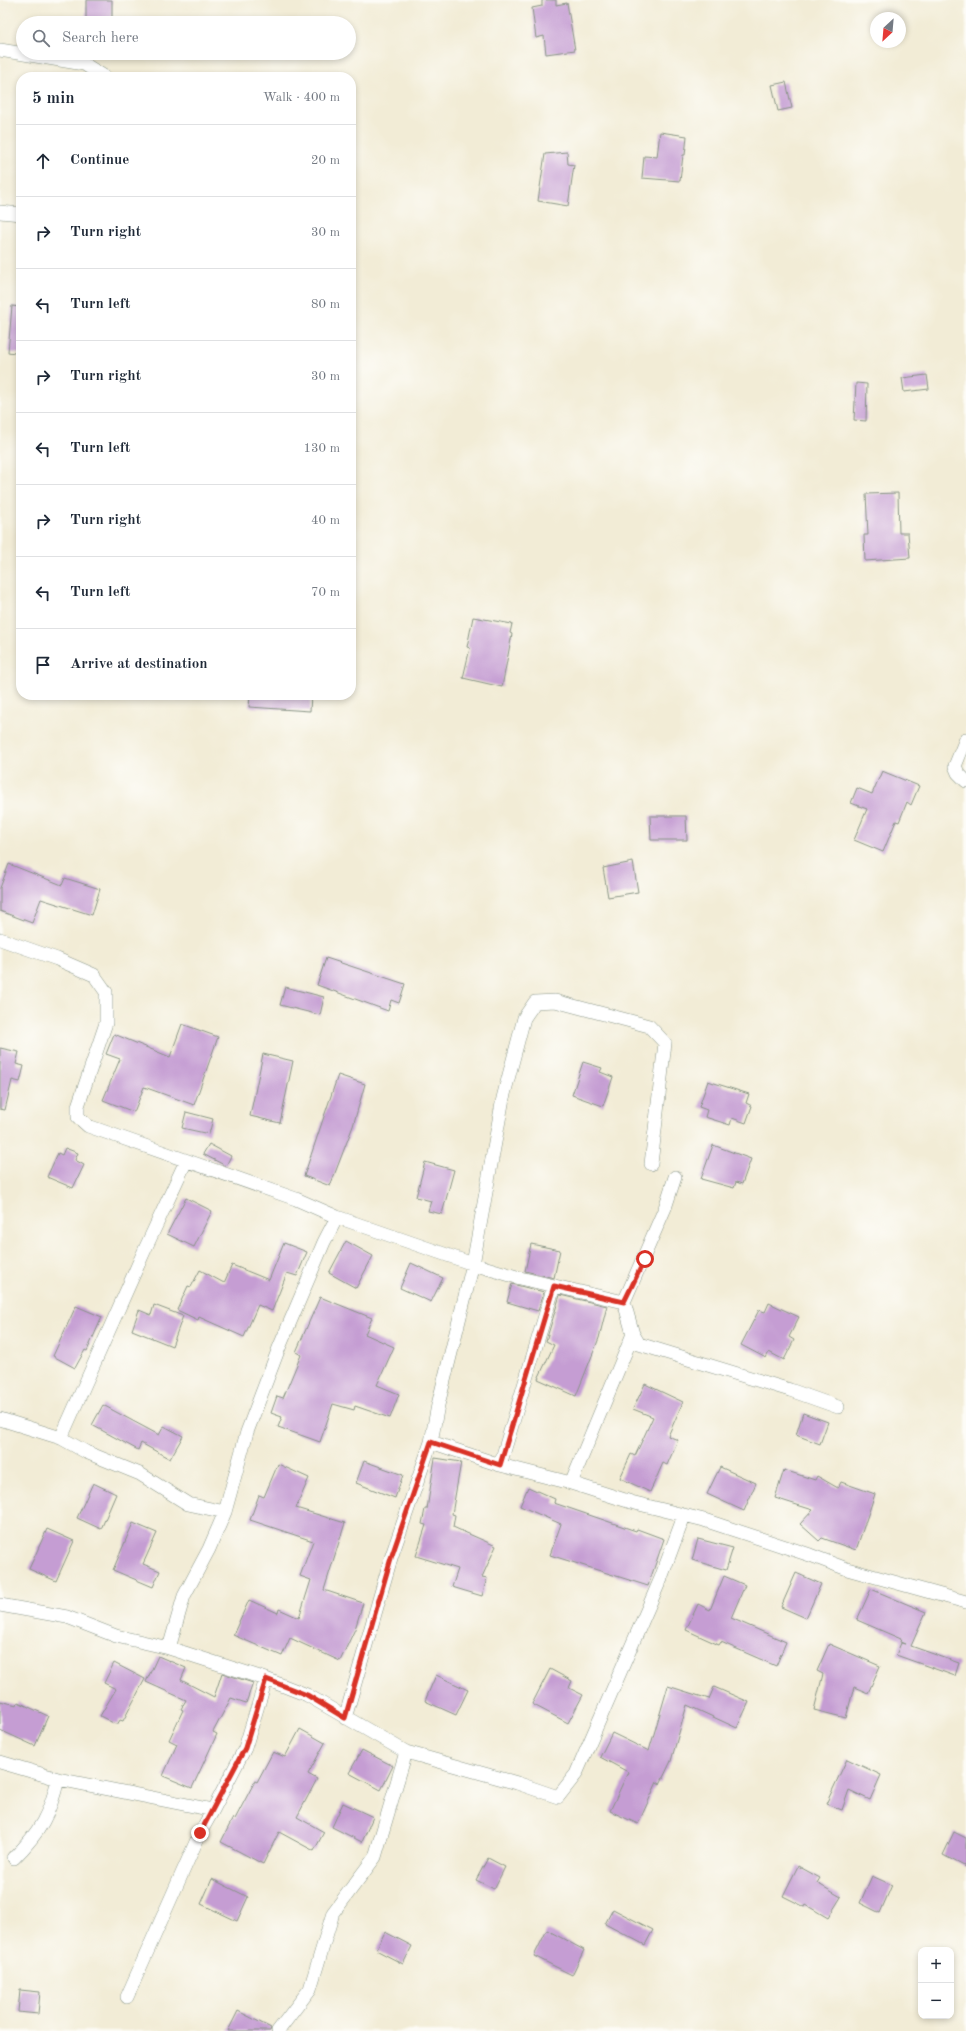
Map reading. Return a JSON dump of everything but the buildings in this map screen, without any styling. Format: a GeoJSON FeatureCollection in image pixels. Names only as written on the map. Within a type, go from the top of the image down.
{"type":"FeatureCollection","features":[{"type":"Feature","properties":{"kind":"street"},"geometry":{"type":"LineString","coordinates":[[0,50],[16,53]]}},
{"type":"Feature","properties":{"kind":"street"},"geometry":{"type":"LineString","coordinates":[[60,60],[84,64],[97,72]]}},
{"type":"Feature","properties":{"kind":"street"},"geometry":{"type":"LineString","coordinates":[[0,212],[16,214]]}},
{"type":"Feature","properties":{"kind":"street"},"geometry":{"type":"LineString","coordinates":[[966,739],[956,766],[958,773],[966,781]]}},
{"type":"Feature","properties":{"kind":"street"},"geometry":{"type":"LineString","coordinates":[[0,939],[57,959],[94,975],[106,992],[106,1023],[78,1106],[78,1117],[88,1126],[296,1199],[337,1217],[473,1264],[554,1286],[624,1302]]}},
{"type":"Feature","properties":{"kind":"street"},"geometry":{"type":"LineString","coordinates":[[345,1718],[391,1558],[431,1442],[438,1405],[473,1264],[503,1098],[524,1018],[535,1002],[555,1001],[649,1026],[665,1043],[651,1164]]}},
{"type":"Feature","properties":{"kind":"street"},"geometry":{"type":"LineString","coordinates":[[61,1438],[186,1161]]}},
{"type":"Feature","properties":{"kind":"street"},"geometry":{"type":"LineString","coordinates":[[675,1177],[665,1208],[645,1259],[624,1302],[634,1334],[639,1344],[838,1407]]}},
{"type":"Feature","properties":{"kind":"street"},"geometry":{"type":"LineString","coordinates":[[169,1648],[184,1596],[209,1549],[225,1512],[247,1432],[274,1362],[324,1242],[337,1217]]}},
{"type":"Feature","properties":{"kind":"street"},"geometry":{"type":"LineString","coordinates":[[500,1465],[554,1286]]}},
{"type":"Feature","properties":{"kind":"street"},"geometry":{"type":"LineString","coordinates":[[571,1483],[634,1334]]}},
{"type":"Feature","properties":{"kind":"street"},"geometry":{"type":"LineString","coordinates":[[0,1419],[61,1438],[86,1452],[140,1474],[188,1504],[225,1512]]}},
{"type":"Feature","properties":{"kind":"street"},"geometry":{"type":"LineString","coordinates":[[431,1442],[500,1465],[571,1483],[631,1502],[719,1525],[810,1555],[847,1569],[966,1602]]}},
{"type":"Feature","properties":{"kind":"street"},"geometry":{"type":"LineString","coordinates":[[0,1605],[67,1617],[116,1636],[169,1648],[266,1679],[307,1695],[406,1752],[558,1797],[576,1774],[661,1578],[684,1516]]}},
{"type":"Feature","properties":{"kind":"street"},"geometry":{"type":"LineString","coordinates":[[127,1996],[200,1833],[245,1748],[266,1679]]}},
{"type":"Feature","properties":{"kind":"street"},"geometry":{"type":"LineString","coordinates":[[278,2031],[310,1989],[333,1912],[375,1857],[406,1752]]}},
{"type":"Feature","properties":{"kind":"street"},"geometry":{"type":"LineString","coordinates":[[0,1762],[58,1779],[213,1810]]}},
{"type":"Feature","properties":{"kind":"street"},"geometry":{"type":"LineString","coordinates":[[14,1858],[40,1828],[52,1804],[58,1779]]}},
{"type":"Feature","properties":{"kind":"route"},"geometry":{"type":"LineString","coordinates":[[200,1833],[245,1748],[266,1679],[307,1695],[345,1718],[391,1558],[431,1442],[500,1465],[554,1286],[624,1302],[645,1259]]}}]}
